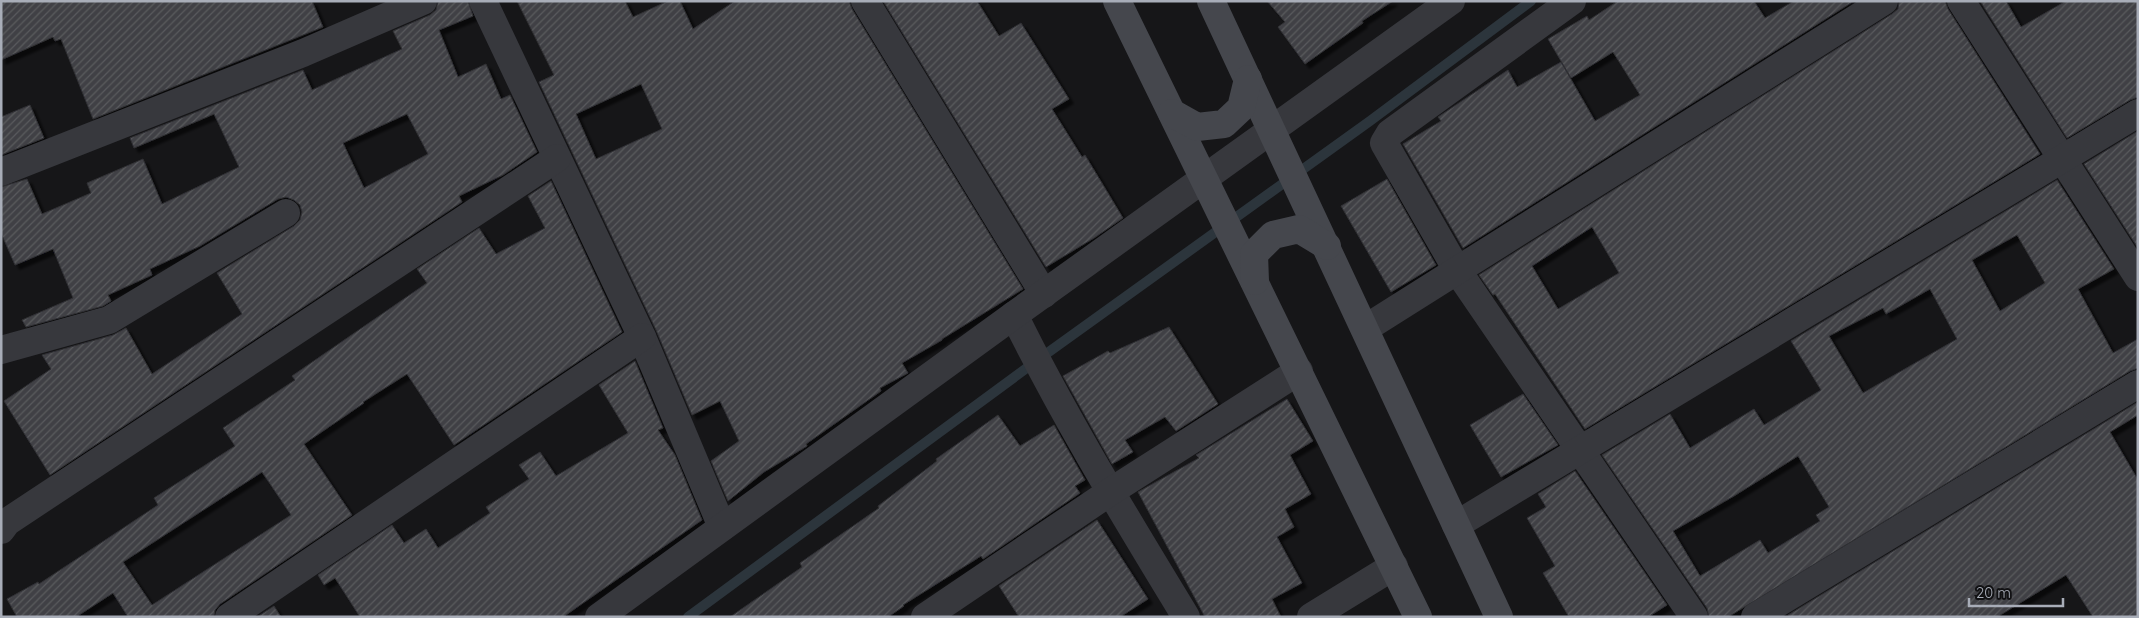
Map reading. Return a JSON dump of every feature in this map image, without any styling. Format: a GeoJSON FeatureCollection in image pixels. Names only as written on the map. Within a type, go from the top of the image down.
{"type":"FeatureCollection","features":[{"type":"Feature","properties":{"kind":"street"},"geometry":{"type":"LineString","coordinates":[[1,172],[304,53],[423,1]]}},
{"type":"Feature","properties":{"kind":"street"},"geometry":{"type":"LineString","coordinates":[[483,1],[642,337],[722,527]]}},
{"type":"Feature","properties":{"kind":"street"},"geometry":{"type":"LineString","coordinates":[[865,1],[1044,294]]}},
{"type":"Feature","properties":{"kind":"street"},"geometry":{"type":"LineString","coordinates":[[1117,1],[1418,617]]}},
{"type":"Feature","properties":{"kind":"street"},"geometry":{"type":"LineString","coordinates":[[1211,1],[1366,328],[1499,617]]}},
{"type":"Feature","properties":{"kind":"street"},"geometry":{"type":"LineString","coordinates":[[599,617],[1014,315],[1451,1]]}},
{"type":"Feature","properties":{"kind":"street"},"geometry":{"type":"LineString","coordinates":[[1572,1],[1390,133],[1384,143],[1457,270],[1694,617]]}},
{"type":"Feature","properties":{"kind":"street"},"geometry":{"type":"LineString","coordinates":[[1366,328],[1884,1]]}},
{"type":"Feature","properties":{"kind":"street"},"geometry":{"type":"LineString","coordinates":[[1961,1],[2138,277]]}},
{"type":"Feature","properties":{"kind":"street"},"geometry":{"type":"LineString","coordinates":[[1172,114],[1197,128],[1224,124],[1241,108],[1248,79]]}},
{"type":"Feature","properties":{"kind":"street"},"geometry":{"type":"LineString","coordinates":[[1456,525],[2138,113]]}},
{"type":"Feature","properties":{"kind":"street"},"geometry":{"type":"LineString","coordinates":[[1,530],[6,522],[557,158]]}},
{"type":"Feature","properties":{"kind":"street"},"geometry":{"type":"LineString","coordinates":[[1,350],[109,320],[286,213]]}},
{"type":"Feature","properties":{"kind":"street"},"geometry":{"type":"LineString","coordinates":[[1255,281],[1254,254],[1273,234],[1299,229],[1327,246]]}},
{"type":"Feature","properties":{"kind":"street"},"geometry":{"type":"LineString","coordinates":[[1014,315],[1046,380],[1110,492],[1186,617]]}},
{"type":"Feature","properties":{"kind":"street"},"geometry":{"type":"LineString","coordinates":[[229,617],[642,337]]}},
{"type":"Feature","properties":{"kind":"street"},"geometry":{"type":"LineString","coordinates":[[925,617],[1110,492],[1299,371]]}},
{"type":"Feature","properties":{"kind":"street"},"geometry":{"type":"LineString","coordinates":[[1755,617],[2138,384]]}},
{"type":"Feature","properties":{"kind":"street"},"geometry":{"type":"LineString","coordinates":[[1312,617],[1394,566]]}},
{"type":"Feature","properties":{"kind":"building"},"geometry":{"type":"Polygon","coordinates":[[[1,1],[312,1],[323,27],[93,119],[61,39],[55,41],[53,37],[1,60],[1,1]]]}},
{"type":"Feature","properties":{"kind":"building"},"geometry":{"type":"Polygon","coordinates":[[[438,1],[468,1],[473,16],[439,30],[458,77],[486,64],[501,99],[510,95],[537,152],[503,175],[459,196],[462,202],[50,475],[4,401],[51,369],[42,355],[113,335],[126,328],[152,374],[242,314],[217,273],[294,226],[300,220],[302,212],[300,205],[294,200],[286,197],[278,199],[200,246],[150,269],[152,275],[108,295],[111,301],[103,306],[26,327],[22,320],[73,298],[53,249],[15,265],[1,233],[1,187],[27,179],[42,214],[91,193],[87,183],[143,159],[162,204],[239,167],[214,114],[134,148],[130,138],[303,70],[312,90],[402,49],[393,31],[430,15],[436,10],[438,1]],[[407,114],[343,143],[364,188],[428,154],[407,114]]]}},
{"type":"Feature","properties":{"kind":"building"},"geometry":{"type":"Polygon","coordinates":[[[517,1],[625,1],[633,17],[668,1],[680,1],[693,29],[735,1],[849,1],[852,9],[1023,289],[902,363],[908,373],[880,388],[881,391],[806,444],[807,446],[764,472],[728,501],[711,461],[739,441],[720,401],[692,415],[656,330],[539,82],[554,75],[517,1]],[[641,84],[576,114],[596,159],[662,129],[641,84]]]}},
{"type":"Feature","properties":{"kind":"building"},"geometry":{"type":"Polygon","coordinates":[[[883,1],[977,1],[999,36],[1021,23],[1069,99],[1052,109],[1082,157],[1085,155],[1123,218],[1046,267],[883,1]]]}},
{"type":"Feature","properties":{"kind":"building"},"geometry":{"type":"Polygon","coordinates":[[[1267,1],[1393,1],[1362,21],[1363,23],[1305,64],[1278,27],[1285,22],[1267,1]]]}},
{"type":"Feature","properties":{"kind":"building"},"geometry":{"type":"Polygon","coordinates":[[[1618,1],[1754,1],[1765,18],[1794,1],[1854,1],[1463,248],[1403,144],[1441,121],[1438,117],[1508,70],[1517,87],[1561,62],[1595,121],[1640,95],[1613,52],[1571,78],[1548,39],[1587,16],[1589,20],[1618,1]]]}},
{"type":"Feature","properties":{"kind":"building"},"geometry":{"type":"Polygon","coordinates":[[[1899,1],[1945,1],[1948,9],[2040,154],[1585,429],[1495,294],[1493,295],[1479,275],[1898,9],[1899,1]],[[1592,227],[1532,266],[1558,309],[1619,273],[1592,227]]]}},
{"type":"Feature","properties":{"kind":"building"},"geometry":{"type":"Polygon","coordinates":[[[1980,1],[2006,1],[2021,27],[2066,1],[2138,1],[2138,97],[2067,138],[1980,1]]]}},
{"type":"Feature","properties":{"kind":"building"},"geometry":{"type":"Polygon","coordinates":[[[30,105],[44,138],[1,155],[1,117],[30,105]]]}},
{"type":"Feature","properties":{"kind":"building"},"geometry":{"type":"Polygon","coordinates":[[[2138,131],[2138,248],[2084,164],[2138,131]]]}},
{"type":"Feature","properties":{"kind":"building"},"geometry":{"type":"Polygon","coordinates":[[[1387,179],[1436,265],[1391,292],[1341,206],[1387,179]]]}},
{"type":"Feature","properties":{"kind":"building"},"geometry":{"type":"Polygon","coordinates":[[[2057,180],[2114,269],[2078,289],[2113,353],[2138,339],[2138,368],[2130,371],[1728,617],[1709,617],[1707,608],[1602,455],[1670,414],[1690,448],[1754,409],[1764,425],[1821,390],[1791,341],[2057,180]],[[2017,235],[1972,260],[2000,311],[2045,283],[2017,235]],[[1930,289],[1886,314],[1883,308],[1829,336],[1863,393],[1957,339],[1930,289]],[[1798,456],[1673,531],[1700,576],[1760,540],[1768,553],[1820,521],[1816,515],[1829,507],[1798,456]]]}},
{"type":"Feature","properties":{"kind":"building"},"geometry":{"type":"Polygon","coordinates":[[[551,181],[622,332],[454,445],[407,374],[363,402],[304,444],[352,515],[220,604],[215,610],[214,617],[128,617],[113,593],[76,617],[17,617],[7,599],[38,582],[39,584],[158,505],[154,498],[235,446],[223,428],[295,380],[292,376],[427,283],[417,269],[479,228],[496,254],[545,228],[528,196],[551,181]],[[262,472],[123,562],[152,605],[291,515],[262,472]]]}},
{"type":"Feature","properties":{"kind":"building"},"geometry":{"type":"Polygon","coordinates":[[[1169,327],[1218,404],[1176,431],[1165,417],[1125,440],[1133,452],[1112,464],[1063,376],[1108,351],[1110,353],[1169,327]]]}},
{"type":"Feature","properties":{"kind":"building"},"geometry":{"type":"Polygon","coordinates":[[[635,361],[663,428],[658,430],[675,455],[702,520],[563,617],[360,617],[335,578],[324,585],[318,575],[392,525],[404,543],[426,529],[438,548],[490,513],[486,507],[529,479],[519,465],[540,452],[556,476],[628,433],[599,385],[635,361]]]}},
{"type":"Feature","properties":{"kind":"building"},"geometry":{"type":"Polygon","coordinates":[[[1523,394],[1558,445],[1501,477],[1470,425],[1523,394]]]}},
{"type":"Feature","properties":{"kind":"building"},"geometry":{"type":"Polygon","coordinates":[[[1287,399],[1313,441],[1290,455],[1311,494],[1285,509],[1294,527],[1277,537],[1302,583],[1272,599],[1281,617],[1205,617],[1138,492],[1199,458],[1196,455],[1287,399]]]}},
{"type":"Feature","properties":{"kind":"building"},"geometry":{"type":"Polygon","coordinates":[[[2138,402],[2138,415],[2110,432],[2138,480],[2138,617],[2093,617],[2066,575],[1997,617],[1789,617],[1788,615],[2138,402]]]}},
{"type":"Feature","properties":{"kind":"building"},"geometry":{"type":"Polygon","coordinates":[[[998,415],[1020,446],[1054,425],[1085,480],[1075,486],[1080,493],[983,559],[981,556],[903,605],[888,617],[730,617],[802,567],[800,563],[879,508],[878,506],[937,461],[936,459],[998,415]]]}},
{"type":"Feature","properties":{"kind":"building"},"geometry":{"type":"Polygon","coordinates":[[[1575,471],[1667,605],[1648,617],[1569,617],[1543,573],[1555,566],[1527,518],[1546,507],[1538,494],[1575,471]]]}},
{"type":"Feature","properties":{"kind":"building"},"geometry":{"type":"Polygon","coordinates":[[[1097,520],[1148,599],[1120,617],[1019,617],[999,586],[1097,520]]]}},
{"type":"Feature","properties":{"kind":"building"},"geometry":{"type":"Polygon","coordinates":[[[274,606],[281,617],[257,617],[274,606]]]}},
{"type":"Feature","properties":{"kind":"waterway"},"geometry":{"type":"LineString","coordinates":[[688,617],[1039,359],[1370,121],[1531,1]]}}]}
